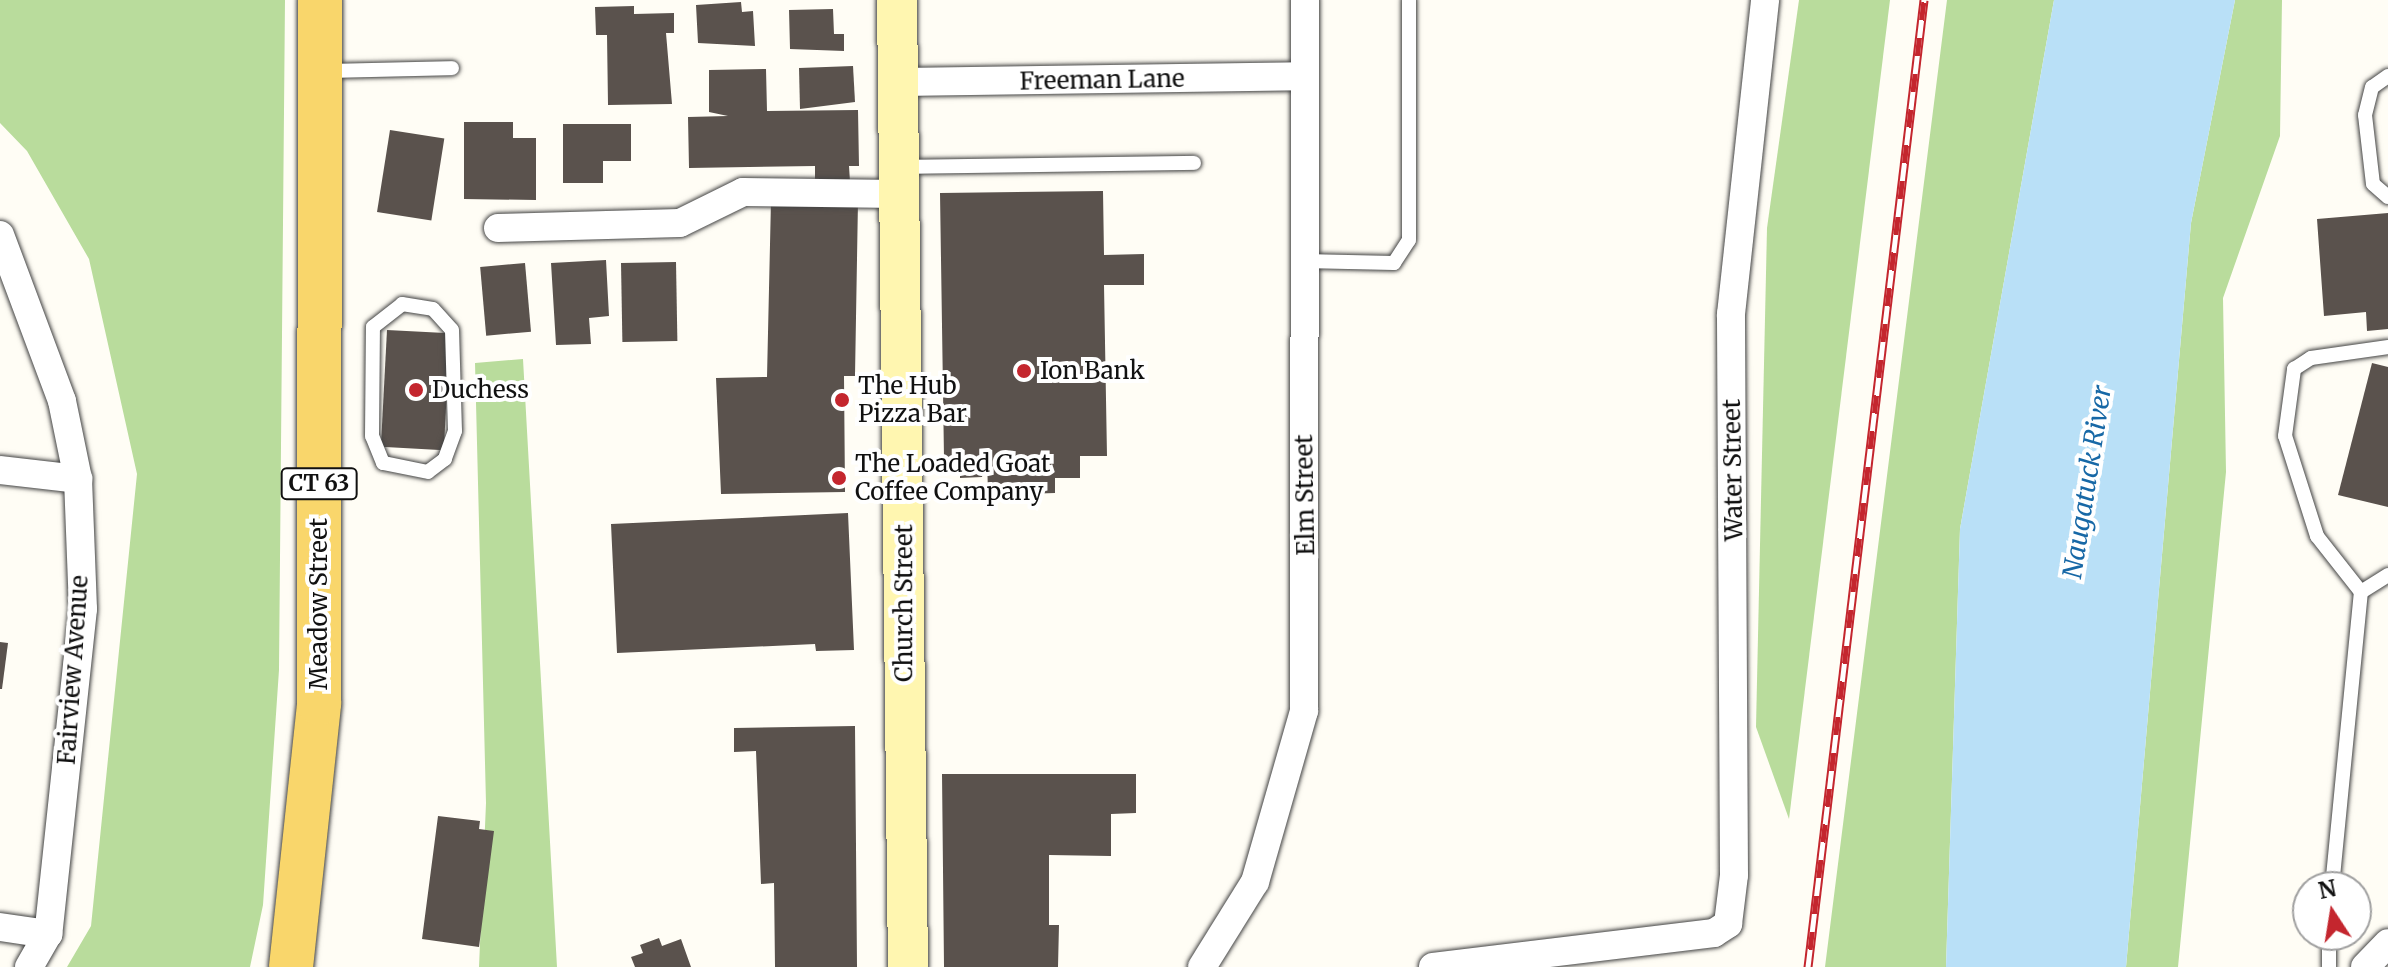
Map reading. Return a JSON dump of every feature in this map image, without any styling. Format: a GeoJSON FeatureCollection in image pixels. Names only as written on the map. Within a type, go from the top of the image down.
{"type":"FeatureCollection","features":[{"type":"Feature","properties":{"kind":"main road","name":"Meadow Street"},"geometry":{"type":"LineString","coordinates":[[291,967],[319,703],[320,0]]}},
{"type":"Feature","properties":{"kind":"street","name":"Church Street"},"geometry":{"type":"LineString","coordinates":[[897,0],[908,967]]}},
{"type":"Feature","properties":{"kind":"street","name":"Elm Street"},"geometry":{"type":"LineString","coordinates":[[1202,967],[1255,882],[1304,711],[1305,0]]}},
{"type":"Feature","properties":{"kind":"street","name":"Water Street"},"geometry":{"type":"LineString","coordinates":[[1433,967],[1714,933],[1728,924],[1734,875],[1731,314],[1765,0]]}},
{"type":"Feature","properties":{"kind":"street","name":"Freeman Lane"},"geometry":{"type":"LineString","coordinates":[[898,82],[1305,76]]}},
{"type":"Feature","properties":{"kind":"street"},"geometry":{"type":"LineString","coordinates":[[498,228],[680,223],[743,192],[899,180]]}},
{"type":"Feature","properties":{"kind":"street","name":"Fairview Avenue"},"geometry":{"type":"LineString","coordinates":[[0,235],[62,401],[78,479],[83,609],[48,934],[29,967]]}},
{"type":"Feature","properties":{"kind":"street"},"geometry":{"type":"LineString","coordinates":[[0,470],[78,479]]}},
{"type":"Feature","properties":{"kind":"street"},"geometry":{"type":"LineString","coordinates":[[0,927],[48,934]]}},
{"type":"Feature","properties":{"kind":"street"},"geometry":{"type":"LineString","coordinates":[[2365,967],[2388,943]]}},
{"type":"Feature","properties":{"kind":"lane"},"geometry":{"type":"LineString","coordinates":[[1303,261],[1394,263],[1409,240],[1409,0]]}},
{"type":"Feature","properties":{"kind":"lane"},"geometry":{"type":"LineString","coordinates":[[320,71],[452,68]]}},
{"type":"Feature","properties":{"kind":"lane"},"geometry":{"type":"LineString","coordinates":[[2388,76],[2372,87],[2365,115],[2373,184],[2388,197]]}},
{"type":"Feature","properties":{"kind":"lane"},"geometry":{"type":"LineString","coordinates":[[899,180],[1194,163]]}},
{"type":"Feature","properties":{"kind":"lane"},"geometry":{"type":"LineString","coordinates":[[402,304],[433,309],[452,330],[455,431],[445,459],[428,472],[383,463],[372,436],[373,327],[402,304]]}},
{"type":"Feature","properties":{"kind":"lane"},"geometry":{"type":"LineString","coordinates":[[2334,871],[2361,592],[2317,536],[2285,436],[2294,369],[2311,358],[2388,347]]}},
{"type":"Feature","properties":{"kind":"lane"},"geometry":{"type":"LineString","coordinates":[[2361,592],[2388,575]]}},
{"type":"Feature","properties":{"kind":"green space"},"geometry":{"type":"Polygon","coordinates":[[[0,0],[285,0],[279,670],[263,905],[250,967],[67,967],[91,926],[137,474],[89,259],[27,151],[0,123],[0,0]]]}},
{"type":"Feature","properties":{"kind":"green space"},"geometry":{"type":"Polygon","coordinates":[[[1799,0],[1890,0],[1789,819],[1756,727],[1767,228],[1799,0]]]}},
{"type":"Feature","properties":{"kind":"green space"},"geometry":{"type":"Polygon","coordinates":[[[1947,0],[2054,0],[1960,529],[1946,967],[1825,967],[1947,0]]]}},
{"type":"Feature","properties":{"kind":"green space"},"geometry":{"type":"Polygon","coordinates":[[[2235,0],[2282,0],[2280,136],[2223,298],[2226,472],[2178,967],[2126,967],[2191,223],[2235,0]]]}},
{"type":"Feature","properties":{"kind":"green space"},"geometry":{"type":"Polygon","coordinates":[[[523,359],[557,967],[479,967],[486,803],[475,363],[523,359]]]}},
{"type":"Feature","properties":{"kind":"water","name":"Naugatuck River"},"geometry":{"type":"Polygon","coordinates":[[[2054,0],[2235,0],[2191,223],[2126,967],[1946,967],[1960,529],[2054,0]]]}},
{"type":"Feature","properties":{"kind":"building"},"geometry":{"type":"Polygon","coordinates":[[[741,2],[742,12],[753,11],[755,46],[698,43],[696,5],[741,2]]]}},
{"type":"Feature","properties":{"kind":"building"},"geometry":{"type":"Polygon","coordinates":[[[634,6],[634,14],[674,13],[674,33],[666,33],[672,104],[608,105],[607,35],[596,35],[595,7],[634,6]]]}},
{"type":"Feature","properties":{"kind":"building"},"geometry":{"type":"Polygon","coordinates":[[[833,9],[834,34],[844,34],[844,51],[790,49],[789,10],[833,9]]]}},
{"type":"Feature","properties":{"kind":"building"},"geometry":{"type":"Polygon","coordinates":[[[853,66],[855,102],[800,109],[799,68],[853,66]]]}},
{"type":"Feature","properties":{"kind":"building"},"geometry":{"type":"Polygon","coordinates":[[[766,69],[767,111],[858,110],[859,166],[849,166],[850,182],[815,183],[815,166],[689,168],[688,117],[728,116],[709,112],[709,70],[766,69]]]}},
{"type":"Feature","properties":{"kind":"building"},"geometry":{"type":"Polygon","coordinates":[[[464,122],[513,122],[513,138],[536,138],[536,200],[464,199],[464,122]]]}},
{"type":"Feature","properties":{"kind":"building"},"geometry":{"type":"Polygon","coordinates":[[[563,124],[631,124],[631,161],[603,161],[603,183],[563,183],[563,124]]]}},
{"type":"Feature","properties":{"kind":"building"},"geometry":{"type":"Polygon","coordinates":[[[390,130],[444,139],[431,221],[377,212],[390,130]]]}},
{"type":"Feature","properties":{"kind":"building","name":"Ion Bank"},"geometry":{"type":"Polygon","coordinates":[[[1103,191],[1104,255],[1144,254],[1144,285],[1104,285],[1107,456],[1080,456],[1080,478],[1055,478],[1055,493],[988,495],[987,457],[982,477],[960,478],[960,457],[944,458],[940,193],[1103,191]]]}},
{"type":"Feature","properties":{"kind":"building"},"geometry":{"type":"Polygon","coordinates":[[[771,200],[858,201],[855,376],[844,376],[845,492],[721,494],[716,378],[767,377],[771,200]]]}},
{"type":"Feature","properties":{"kind":"building"},"geometry":{"type":"Polygon","coordinates":[[[2388,213],[2388,329],[2367,331],[2366,312],[2324,316],[2317,219],[2388,213]]]}},
{"type":"Feature","properties":{"kind":"building"},"geometry":{"type":"Polygon","coordinates":[[[606,260],[609,316],[589,318],[591,344],[556,345],[551,263],[606,260]]]}},
{"type":"Feature","properties":{"kind":"building"},"geometry":{"type":"Polygon","coordinates":[[[676,262],[677,341],[622,342],[621,263],[676,262]]]}},
{"type":"Feature","properties":{"kind":"building"},"geometry":{"type":"Polygon","coordinates":[[[525,263],[531,332],[486,336],[480,267],[525,263]]]}},
{"type":"Feature","properties":{"kind":"building","name":"Duchess"},"geometry":{"type":"Polygon","coordinates":[[[387,330],[450,333],[444,450],[381,447],[387,330]]]}},
{"type":"Feature","properties":{"kind":"building"},"geometry":{"type":"Polygon","coordinates":[[[2372,363],[2388,367],[2388,507],[2338,495],[2372,363]]]}},
{"type":"Feature","properties":{"kind":"building"},"geometry":{"type":"Polygon","coordinates":[[[848,513],[854,650],[816,651],[815,644],[617,653],[611,524],[848,513]]]}},
{"type":"Feature","properties":{"kind":"building"},"geometry":{"type":"Polygon","coordinates":[[[0,642],[8,643],[2,689],[0,689],[0,642]]]}},
{"type":"Feature","properties":{"kind":"building"},"geometry":{"type":"Polygon","coordinates":[[[855,726],[857,967],[775,967],[774,883],[761,884],[756,751],[734,752],[734,728],[855,726]]]}},
{"type":"Feature","properties":{"kind":"building"},"geometry":{"type":"Polygon","coordinates":[[[942,774],[1136,774],[1136,813],[1111,814],[1111,856],[1049,855],[1049,925],[1059,925],[1058,967],[944,967],[942,774]]]}},
{"type":"Feature","properties":{"kind":"building"},"geometry":{"type":"Polygon","coordinates":[[[438,816],[480,821],[479,829],[494,831],[479,947],[422,939],[438,816]]]}},
{"type":"Feature","properties":{"kind":"building"},"geometry":{"type":"Polygon","coordinates":[[[659,938],[662,946],[681,939],[691,967],[635,967],[631,957],[643,953],[640,945],[659,938]]]}},
{"type":"Feature","properties":{"kind":"railway"},"geometry":{"type":"LineString","coordinates":[[1808,967],[1924,0]]}},
{"type":"Feature","properties":{"kind":"place","name":"Ion Bank"},"geometry":{"type":"Point","coordinates":[1024,371]}},
{"type":"Feature","properties":{"kind":"place","name":"Duchess"},"geometry":{"type":"Point","coordinates":[416,390]}},
{"type":"Feature","properties":{"kind":"place","name":"The Hub Pizza Bar"},"geometry":{"type":"Point","coordinates":[842,400]}},
{"type":"Feature","properties":{"kind":"place","name":"The Loaded Goat Coffee Company"},"geometry":{"type":"Point","coordinates":[839,478]}}]}
